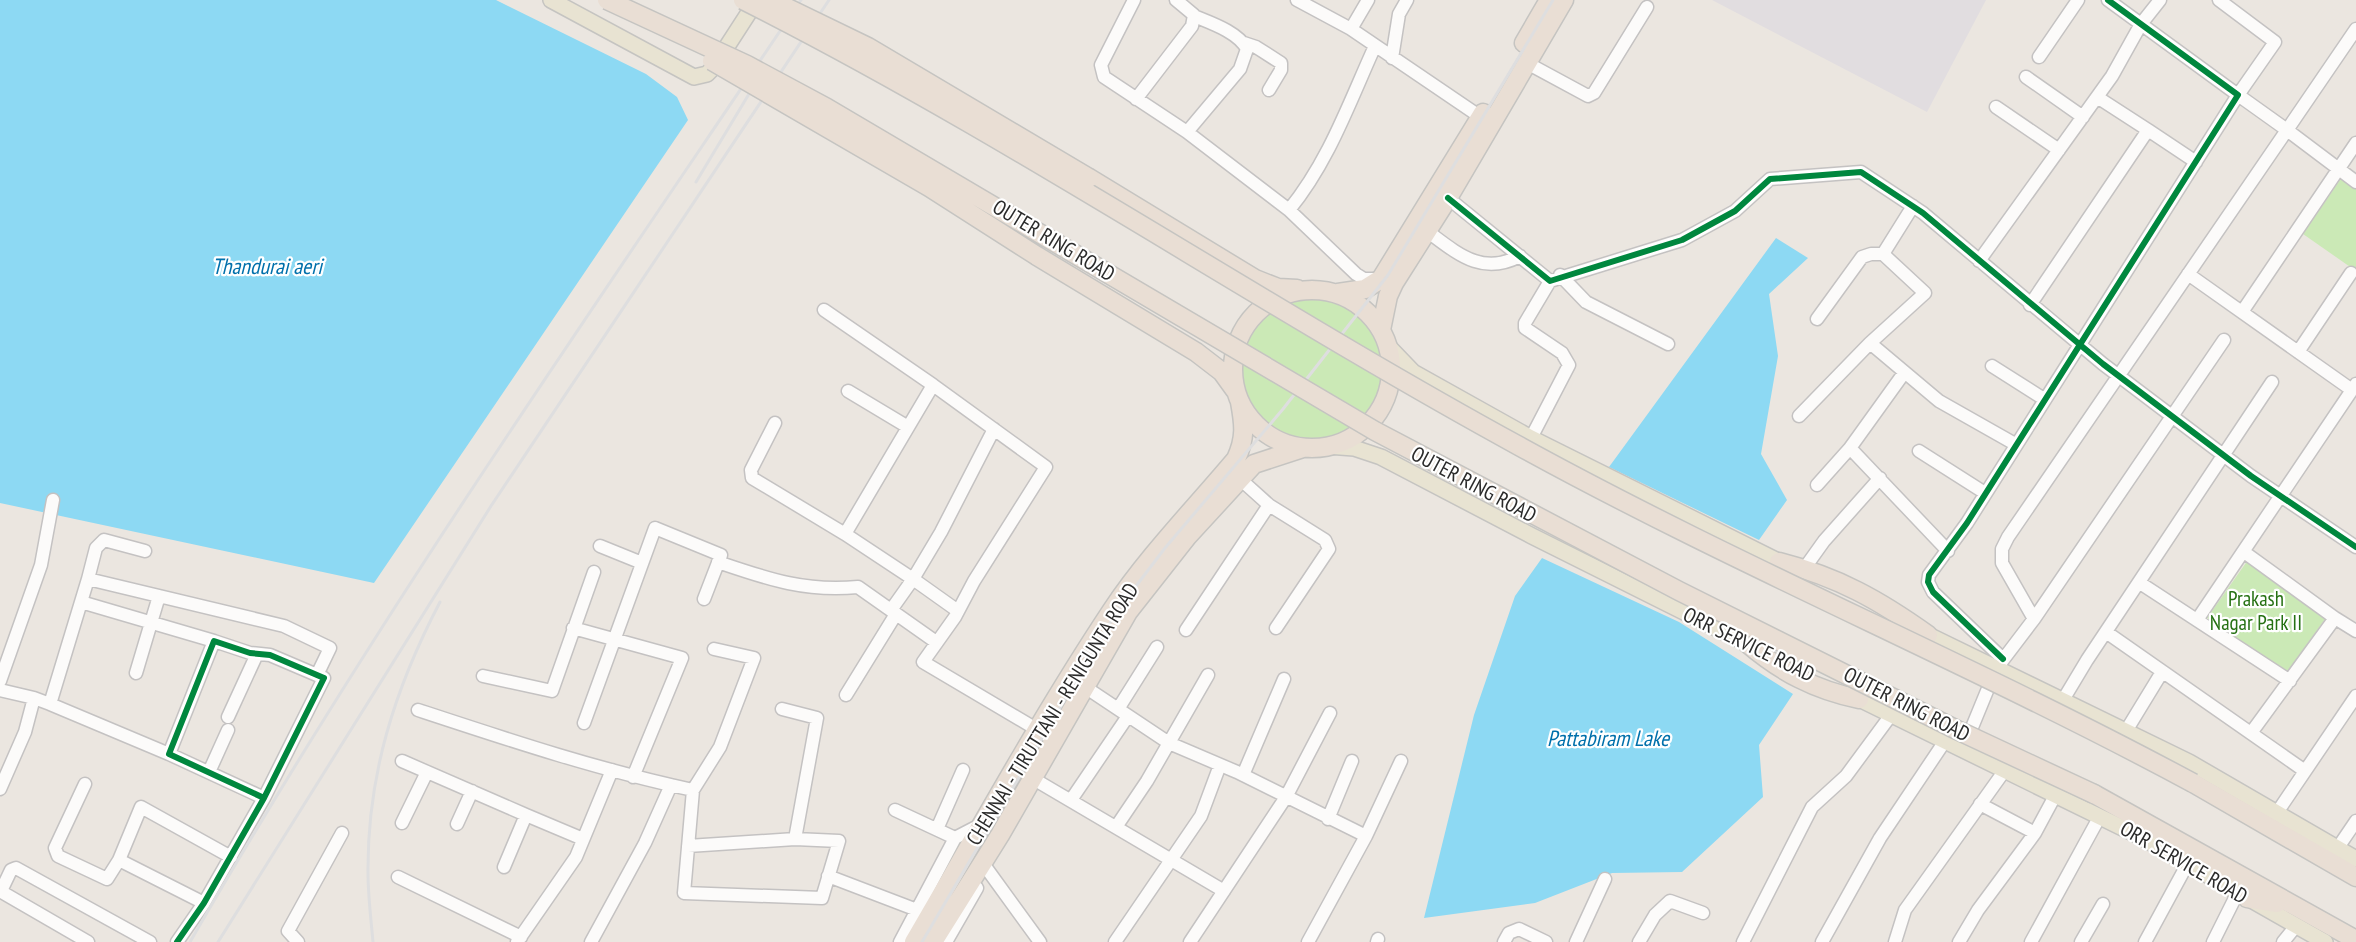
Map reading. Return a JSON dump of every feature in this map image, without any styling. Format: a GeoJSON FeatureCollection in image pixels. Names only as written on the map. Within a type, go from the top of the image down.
{"type":"FeatureCollection","features":[{"type":"Feature","properties":{"kind":"highway"},"geometry":{"type":"LineString","coordinates":[[605,0],[818,121],[1196,352],[1222,372],[1239,399]]}},
{"type":"Feature","properties":{"kind":"highway","name":"OUTER RING ROAD"},"geometry":{"type":"LineString","coordinates":[[605,0],[747,65],[827,108],[1375,431],[1488,492],[1957,730],[2094,794],[2290,905],[2326,933],[2356,940]]}},
{"type":"Feature","properties":{"kind":"highway"},"geometry":{"type":"LineString","coordinates":[[743,0],[918,94],[1258,298],[1524,449],[1701,540],[2109,738],[2315,853],[2354,870]]}},
{"type":"Feature","properties":{"kind":"highway"},"geometry":{"type":"LineString","coordinates":[[771,0],[868,47],[1255,279],[1278,288],[1308,290]]}},
{"type":"Feature","properties":{"kind":"highway","name":"CHENNAI - TIRUTTANI - RENIGUNTA ROAD"},"geometry":{"type":"LineString","coordinates":[[914,942],[981,825],[1084,687],[1128,612],[1187,537],[1254,464],[1303,448],[1327,446],[1361,431],[1378,413],[1391,378],[1385,338],[1388,296],[1448,198],[1549,0]]}},
{"type":"Feature","properties":{"kind":"highway","name":"CHENNAI - TIRUTTANI - RENIGUNTA ROAD"},"geometry":{"type":"LineString","coordinates":[[933,942],[1000,835],[1032,778],[1046,735],[1113,609],[1163,544],[1236,459],[1242,445],[1245,428],[1233,361],[1248,322],[1268,303],[1280,296],[1308,290],[1338,293],[1365,289],[1381,279],[1486,120],[1527,63],[1564,0]]}},
{"type":"Feature","properties":{"kind":"highway","name":"CHENNAI - TIRUTTANI - RENIGUNTA ROAD"},"geometry":{"type":"LineString","coordinates":[[1338,293],[1363,308],[1385,338]]}},
{"type":"Feature","properties":{"kind":"highway","name":"CHENNAI - TIRUTTANI - RENIGUNTA ROAD"},"geometry":{"type":"LineString","coordinates":[[1239,399],[1259,427],[1272,437],[1303,448]]}},
{"type":"Feature","properties":{"kind":"highway"},"geometry":{"type":"LineString","coordinates":[[1779,562],[1804,568],[1853,587],[1928,635]]}},
{"type":"Feature","properties":{"kind":"highway"},"geometry":{"type":"LineString","coordinates":[[1747,643],[1769,662],[1801,681],[1834,694],[1859,699]]}},
{"type":"Feature","properties":{"kind":"highway"},"geometry":{"type":"LineString","coordinates":[[2277,814],[2315,853]]}},
{"type":"Feature","properties":{"kind":"highway"},"geometry":{"type":"LineString","coordinates":[[2242,895],[2290,905]]}},
{"type":"Feature","properties":{"kind":"main road"},"geometry":{"type":"LineString","coordinates":[[551,0],[694,77],[707,74],[713,68],[757,0]]}},
{"type":"Feature","properties":{"kind":"main road"},"geometry":{"type":"LineString","coordinates":[[1385,338],[1408,368],[1438,378],[1487,407],[1502,422],[1530,438],[1928,635],[1999,664],[2063,700],[2189,762],[2337,849],[2354,870]]}},
{"type":"Feature","properties":{"kind":"main road","name":"ORR SERVICE ROAD"},"geometry":{"type":"LineString","coordinates":[[1327,446],[1365,450],[1407,469],[1519,529],[1747,643]]}},
{"type":"Feature","properties":{"kind":"main road","name":"ORR SERVICE ROAD"},"geometry":{"type":"LineString","coordinates":[[1859,699],[2100,816],[2188,863],[2296,926],[2326,933]]}},
{"type":"Feature","properties":{"kind":"street"},"geometry":{"type":"LineString","coordinates":[[1134,0],[1101,65],[1104,77],[1186,132],[1289,210],[1356,274],[1364,279],[1381,279]]}},
{"type":"Feature","properties":{"kind":"street"},"geometry":{"type":"LineString","coordinates":[[1136,99],[1192,26],[1194,16],[1191,10],[1176,0]]}},
{"type":"Feature","properties":{"kind":"street"},"geometry":{"type":"LineString","coordinates":[[1297,0],[1351,29],[1486,120]]}},
{"type":"Feature","properties":{"kind":"street"},"geometry":{"type":"LineString","coordinates":[[1351,29],[1368,0]]}},
{"type":"Feature","properties":{"kind":"street"},"geometry":{"type":"LineString","coordinates":[[1392,58],[1399,14],[1407,0]]}},
{"type":"Feature","properties":{"kind":"street"},"geometry":{"type":"LineString","coordinates":[[2040,57],[2079,0]]}},
{"type":"Feature","properties":{"kind":"street"},"geometry":{"type":"LineString","coordinates":[[2108,0],[2356,182]]}},
{"type":"Feature","properties":{"kind":"street"},"geometry":{"type":"LineString","coordinates":[[1979,261],[2097,98],[2141,24],[2160,0]]}},
{"type":"Feature","properties":{"kind":"street"},"geometry":{"type":"LineString","coordinates":[[1999,664],[1930,588],[1929,575],[1948,551],[2238,95],[2275,42],[2219,0]]}},
{"type":"Feature","properties":{"kind":"street"},"geometry":{"type":"LineString","coordinates":[[1527,63],[1588,96],[1594,93],[1647,7]]}},
{"type":"Feature","properties":{"kind":"street"},"geometry":{"type":"LineString","coordinates":[[1194,16],[1256,47],[1281,63],[1281,70],[1269,90]]}},
{"type":"Feature","properties":{"kind":"street"},"geometry":{"type":"LineString","coordinates":[[2034,619],[2008,577],[2002,562],[2002,549],[2356,29]]}},
{"type":"Feature","properties":{"kind":"street"},"geometry":{"type":"LineString","coordinates":[[1186,132],[1240,69],[1247,49],[1244,43]]}},
{"type":"Feature","properties":{"kind":"street"},"geometry":{"type":"LineString","coordinates":[[1289,210],[1311,183],[1353,100],[1375,46]]}},
{"type":"Feature","properties":{"kind":"street"},"geometry":{"type":"LineString","coordinates":[[2026,77],[2083,117]]}},
{"type":"Feature","properties":{"kind":"street"},"geometry":{"type":"LineString","coordinates":[[2097,98],[2196,162]]}},
{"type":"Feature","properties":{"kind":"street"},"geometry":{"type":"LineString","coordinates":[[1996,107],[2059,150]]}},
{"type":"Feature","properties":{"kind":"street"},"geometry":{"type":"LineString","coordinates":[[2030,305],[2148,130]]}},
{"type":"Feature","properties":{"kind":"street"},"geometry":{"type":"LineString","coordinates":[[2242,312],[2356,144]]}},
{"type":"Feature","properties":{"kind":"street"},"geometry":{"type":"LineString","coordinates":[[1530,438],[1569,365],[1562,353],[1525,328],[1525,323],[1555,278],[1682,240],[1735,211],[1770,179],[1861,172],[1913,206],[2118,376],[2224,456],[2356,547]]}},
{"type":"Feature","properties":{"kind":"street"},"geometry":{"type":"LineString","coordinates":[[1448,198],[1520,256],[1555,278],[1586,302],[1668,344]]}},
{"type":"Feature","properties":{"kind":"street"},"geometry":{"type":"LineString","coordinates":[[1883,254],[1913,206]]}},
{"type":"Feature","properties":{"kind":"street"},"geometry":{"type":"LineString","coordinates":[[1427,231],[1460,255],[1488,266],[1505,264],[1520,256]]}},
{"type":"Feature","properties":{"kind":"street"},"geometry":{"type":"LineString","coordinates":[[1799,416],[1870,343],[1925,293],[1883,254],[1871,254],[1862,257],[1817,319]]}},
{"type":"Feature","properties":{"kind":"street"},"geometry":{"type":"LineString","coordinates":[[2298,352],[2351,273]]}},
{"type":"Feature","properties":{"kind":"street"},"geometry":{"type":"LineString","coordinates":[[2188,274],[2298,352],[2354,387],[2197,620]]}},
{"type":"Feature","properties":{"kind":"street"},"geometry":{"type":"LineString","coordinates":[[824,310],[846,328],[933,385],[1046,467],[958,610],[923,662],[1046,735]]}},
{"type":"Feature","properties":{"kind":"street"},"geometry":{"type":"LineString","coordinates":[[1963,750],[1999,664],[2034,619],[2224,340]]}},
{"type":"Feature","properties":{"kind":"street"},"geometry":{"type":"LineString","coordinates":[[1870,343],[1939,401],[2015,444]]}},
{"type":"Feature","properties":{"kind":"street"},"geometry":{"type":"LineString","coordinates":[[1992,366],[2044,399]]}},
{"type":"Feature","properties":{"kind":"street"},"geometry":{"type":"LineString","coordinates":[[1817,484],[1850,448],[1904,373]]}},
{"type":"Feature","properties":{"kind":"street"},"geometry":{"type":"LineString","coordinates":[[2063,700],[2272,382]]}},
{"type":"Feature","properties":{"kind":"street"},"geometry":{"type":"LineString","coordinates":[[844,534],[933,385]]}},
{"type":"Feature","properties":{"kind":"street"},"geometry":{"type":"LineString","coordinates":[[848,391],[908,427]]}},
{"type":"Feature","properties":{"kind":"street"},"geometry":{"type":"LineString","coordinates":[[775,423],[751,470],[752,478],[844,534],[958,610]]}},
{"type":"Feature","properties":{"kind":"street"},"geometry":{"type":"LineString","coordinates":[[846,695],[941,532],[994,429]]}},
{"type":"Feature","properties":{"kind":"street"},"geometry":{"type":"LineString","coordinates":[[1850,448],[1948,551]]}},
{"type":"Feature","properties":{"kind":"street"},"geometry":{"type":"LineString","coordinates":[[1919,451],[1984,493]]}},
{"type":"Feature","properties":{"kind":"street"},"geometry":{"type":"LineString","coordinates":[[1239,478],[1269,505],[1325,540],[1329,549],[1276,628]]}},
{"type":"Feature","properties":{"kind":"street"},"geometry":{"type":"LineString","coordinates":[[1804,568],[1824,540],[1880,478]]}},
{"type":"Feature","properties":{"kind":"street"},"geometry":{"type":"LineString","coordinates":[[0,681],[41,564],[53,501]]}},
{"type":"Feature","properties":{"kind":"street"},"geometry":{"type":"LineString","coordinates":[[1186,630],[1269,505]]}},
{"type":"Feature","properties":{"kind":"street"},"geometry":{"type":"LineString","coordinates":[[584,723],[655,528],[721,555],[704,599]]}},
{"type":"Feature","properties":{"kind":"street"},"geometry":{"type":"LineString","coordinates":[[50,704],[99,543],[104,540],[145,551]]}},
{"type":"Feature","properties":{"kind":"street"},"geometry":{"type":"LineString","coordinates":[[600,546],[642,562]]}},
{"type":"Feature","properties":{"kind":"street"},"geometry":{"type":"LineString","coordinates":[[2244,552],[2356,631]]}},
{"type":"Feature","properties":{"kind":"street"},"geometry":{"type":"LineString","coordinates":[[718,562],[783,584],[830,590],[858,587],[936,642]]}},
{"type":"Feature","properties":{"kind":"street"},"geometry":{"type":"LineString","coordinates":[[483,676],[552,690],[594,572]]}},
{"type":"Feature","properties":{"kind":"street"},"geometry":{"type":"LineString","coordinates":[[88,579],[284,626],[330,648],[317,675]]}},
{"type":"Feature","properties":{"kind":"street"},"geometry":{"type":"LineString","coordinates":[[2140,583],[2290,681]]}},
{"type":"Feature","properties":{"kind":"street"},"geometry":{"type":"LineString","coordinates":[[136,673],[153,623],[159,596]]}},
{"type":"Feature","properties":{"kind":"street"},"geometry":{"type":"LineString","coordinates":[[81,602],[257,654],[270,655],[324,678],[264,798],[204,903],[177,942]]}},
{"type":"Feature","properties":{"kind":"street"},"geometry":{"type":"LineString","coordinates":[[2251,733],[2335,618]]}},
{"type":"Feature","properties":{"kind":"street"},"geometry":{"type":"LineString","coordinates":[[573,628],[682,658],[633,777]]}},
{"type":"Feature","properties":{"kind":"street"},"geometry":{"type":"LineString","coordinates":[[2106,632],[2305,771]]}},
{"type":"Feature","properties":{"kind":"street"},"geometry":{"type":"LineString","coordinates":[[169,754],[214,641]]}},
{"type":"Feature","properties":{"kind":"street"},"geometry":{"type":"LineString","coordinates":[[1071,800],[1123,712],[1157,647]]}},
{"type":"Feature","properties":{"kind":"street"},"geometry":{"type":"LineString","coordinates":[[688,846],[795,840],[839,841],[822,898],[684,893],[688,846],[693,790],[720,747],[754,658],[714,649]]}},
{"type":"Feature","properties":{"kind":"street"},"geometry":{"type":"LineString","coordinates":[[228,717],[257,654]]}},
{"type":"Feature","properties":{"kind":"street"},"geometry":{"type":"LineString","coordinates":[[2126,731],[2162,672]]}},
{"type":"Feature","properties":{"kind":"street"},"geometry":{"type":"LineString","coordinates":[[1116,827],[1169,743],[1208,675]]}},
{"type":"Feature","properties":{"kind":"street"},"geometry":{"type":"LineString","coordinates":[[1243,775],[1284,679]]}},
{"type":"Feature","properties":{"kind":"street"},"geometry":{"type":"LineString","coordinates":[[1084,687],[1169,743],[1243,775],[1366,836]]}},
{"type":"Feature","properties":{"kind":"street"},"geometry":{"type":"LineString","coordinates":[[0,690],[50,704],[169,754],[264,798]]}},
{"type":"Feature","properties":{"kind":"street"},"geometry":{"type":"LineString","coordinates":[[2277,814],[2356,696]]}},
{"type":"Feature","properties":{"kind":"street"},"geometry":{"type":"LineString","coordinates":[[0,789],[25,732],[34,698]]}},
{"type":"Feature","properties":{"kind":"street"},"geometry":{"type":"LineString","coordinates":[[782,709],[818,718],[795,840]]}},
{"type":"Feature","properties":{"kind":"street"},"geometry":{"type":"LineString","coordinates":[[418,710],[633,777],[693,790]]}},
{"type":"Feature","properties":{"kind":"street"},"geometry":{"type":"LineString","coordinates":[[1190,942],[1286,797],[1330,713]]}},
{"type":"Feature","properties":{"kind":"street"},"geometry":{"type":"LineString","coordinates":[[1743,942],[1812,807],[1846,776],[1891,715]]}},
{"type":"Feature","properties":{"kind":"street"},"geometry":{"type":"LineString","coordinates":[[209,772],[228,730]]}},
{"type":"Feature","properties":{"kind":"street"},"geometry":{"type":"LineString","coordinates":[[1822,942],[1880,838],[1945,741]]}},
{"type":"Feature","properties":{"kind":"street"},"geometry":{"type":"LineString","coordinates":[[402,761],[583,839]]}},
{"type":"Feature","properties":{"kind":"street"},"geometry":{"type":"LineString","coordinates":[[1328,819],[1352,761]]}},
{"type":"Feature","properties":{"kind":"street"},"geometry":{"type":"LineString","coordinates":[[1308,942],[1366,836],[1401,761]]}},
{"type":"Feature","properties":{"kind":"street"},"geometry":{"type":"LineString","coordinates":[[1114,942],[1201,816],[1220,765]]}},
{"type":"Feature","properties":{"kind":"street"},"geometry":{"type":"LineString","coordinates":[[398,877],[519,939],[576,857],[612,770]]}},
{"type":"Feature","properties":{"kind":"street"},"geometry":{"type":"LineString","coordinates":[[937,830],[963,770]]}},
{"type":"Feature","properties":{"kind":"street"},"geometry":{"type":"LineString","coordinates":[[1895,942],[1905,910],[2005,770]]}},
{"type":"Feature","properties":{"kind":"street"},"geometry":{"type":"LineString","coordinates":[[402,823],[427,772]]}},
{"type":"Feature","properties":{"kind":"street"},"geometry":{"type":"LineString","coordinates":[[1032,778],[1224,891]]}},
{"type":"Feature","properties":{"kind":"street"},"geometry":{"type":"LineString","coordinates":[[85,784],[54,852],[103,879],[111,876],[141,807],[231,857]]}},
{"type":"Feature","properties":{"kind":"street"},"geometry":{"type":"LineString","coordinates":[[591,942],[645,843],[671,785]]}},
{"type":"Feature","properties":{"kind":"street"},"geometry":{"type":"LineString","coordinates":[[457,824],[472,791]]}},
{"type":"Feature","properties":{"kind":"street"},"geometry":{"type":"LineString","coordinates":[[1959,942],[1978,909],[2035,833],[2056,794]]}},
{"type":"Feature","properties":{"kind":"street"},"geometry":{"type":"LineString","coordinates":[[1980,804],[2035,833]]}},
{"type":"Feature","properties":{"kind":"street"},"geometry":{"type":"LineString","coordinates":[[895,810],[955,838]]}},
{"type":"Feature","properties":{"kind":"street"},"geometry":{"type":"LineString","coordinates":[[504,867],[526,814]]}},
{"type":"Feature","properties":{"kind":"street"},"geometry":{"type":"LineString","coordinates":[[2031,942],[2100,816]]}},
{"type":"Feature","properties":{"kind":"street"},"geometry":{"type":"LineString","coordinates":[[2337,849],[2356,821]]}},
{"type":"Feature","properties":{"kind":"street"},"geometry":{"type":"LineString","coordinates":[[900,942],[955,838],[981,825]]}},
{"type":"Feature","properties":{"kind":"street"},"geometry":{"type":"LineString","coordinates":[[298,942],[288,932],[342,833]]}},
{"type":"Feature","properties":{"kind":"street"},"geometry":{"type":"LineString","coordinates":[[946,942],[987,869],[1000,835]]}},
{"type":"Feature","properties":{"kind":"street"},"geometry":{"type":"LineString","coordinates":[[118,860],[204,903]]}},
{"type":"Feature","properties":{"kind":"street"},"geometry":{"type":"LineString","coordinates":[[2145,942],[2188,863]]}},
{"type":"Feature","properties":{"kind":"street"},"geometry":{"type":"LineString","coordinates":[[88,942],[0,891],[11,870],[16,868],[150,942]]}},
{"type":"Feature","properties":{"kind":"street"},"geometry":{"type":"LineString","coordinates":[[987,869],[1040,942]]}},
{"type":"Feature","properties":{"kind":"street"},"geometry":{"type":"LineString","coordinates":[[828,876],[917,910]]}},
{"type":"Feature","properties":{"kind":"street"},"geometry":{"type":"LineString","coordinates":[[1576,942],[1605,879]]}},
{"type":"Feature","properties":{"kind":"street"},"geometry":{"type":"LineString","coordinates":[[2213,942],[2242,895]]}},
{"type":"Feature","properties":{"kind":"street"},"geometry":{"type":"LineString","coordinates":[[1639,942],[1655,915],[1670,901],[1703,913]]}},
{"type":"Feature","properties":{"kind":"street"},"geometry":{"type":"LineString","coordinates":[[2081,942],[2103,904]]}},
{"type":"Feature","properties":{"kind":"street"},"geometry":{"type":"LineString","coordinates":[[2283,942],[2296,926]]}},
{"type":"Feature","properties":{"kind":"street"},"geometry":{"type":"LineString","coordinates":[[1504,942],[1509,933],[1519,929],[1546,942]]}},
{"type":"Feature","properties":{"kind":"shaded area"},"geometry":{"type":"Polygon","coordinates":[[[1712,0],[1986,0],[1927,112],[1712,0]]]}},
{"type":"Feature","properties":{"kind":"green space"},"geometry":{"type":"Polygon","coordinates":[[[2342,177],[2356,188],[2356,271],[2303,234],[2342,177]]]}},
{"type":"Feature","properties":{"kind":"green space"},"geometry":{"type":"Polygon","coordinates":[[[1313,296],[1327,297],[1341,302],[1354,308],[1365,317],[1374,328],[1380,341],[1385,355],[1385,383],[1380,397],[1374,410],[1365,421],[1354,430],[1341,436],[1327,441],[1313,442],[1299,441],[1285,436],[1272,430],[1261,421],[1252,410],[1246,397],[1241,383],[1240,369],[1241,355],[1246,341],[1252,328],[1261,317],[1272,308],[1285,302],[1299,297],[1313,296]]]}},
{"type":"Feature","properties":{"kind":"green space","name":"Prakash Nagar Park II"},"geometry":{"type":"Polygon","coordinates":[[[2248,560],[2325,619],[2287,673],[2207,618],[2248,560]]]}},
{"type":"Feature","properties":{"kind":"water","name":"Thandurai aeri"},"geometry":{"type":"Polygon","coordinates":[[[0,0],[496,0],[646,74],[677,97],[688,120],[374,583],[0,503],[0,0]]]}},
{"type":"Feature","properties":{"kind":"water"},"geometry":{"type":"Polygon","coordinates":[[[1776,238],[1808,258],[1769,294],[1778,356],[1761,454],[1787,500],[1759,540],[1609,467],[1776,238]]]}},
{"type":"Feature","properties":{"kind":"water","name":"Pattabiram Lake"},"geometry":{"type":"Polygon","coordinates":[[[1542,558],[1679,622],[1793,694],[1759,745],[1763,797],[1682,872],[1612,873],[1535,903],[1424,918],[1474,715],[1515,596],[1542,558]]]}},
{"type":"Feature","properties":{"kind":"railway"},"geometry":{"type":"LineString","coordinates":[[190,942],[261,821],[410,583],[801,0]]}},
{"type":"Feature","properties":{"kind":"railway"},"geometry":{"type":"LineString","coordinates":[[218,942],[491,506],[829,0]]}},
{"type":"Feature","properties":{"kind":"railway"},"geometry":{"type":"LineString","coordinates":[[922,942],[1117,611],[1165,548],[1283,409],[1388,275],[1553,0]]}},
{"type":"Feature","properties":{"kind":"railway"},"geometry":{"type":"LineString","coordinates":[[696,182],[761,74]]}},
{"type":"Feature","properties":{"kind":"railway"},"geometry":{"type":"LineString","coordinates":[[373,942],[368,882],[369,837],[378,767],[397,700],[440,602]]}},
{"type":"Feature","properties":{"kind":"cycle path"},"geometry":{"type":"LineString","coordinates":[[2003,659],[1933,592],[1928,582],[1929,575],[1967,523],[2238,95],[2108,0]]}},
{"type":"Feature","properties":{"kind":"cycle path"},"geometry":{"type":"LineString","coordinates":[[1448,198],[1550,281],[1682,240],[1735,211],[1770,179],[1861,172],[1923,213],[2103,364],[2251,476],[2356,547]]}},
{"type":"Feature","properties":{"kind":"cycle path"},"geometry":{"type":"LineString","coordinates":[[177,942],[204,903],[264,798],[324,678],[270,655],[250,653],[214,641],[169,754],[264,798]]}}]}
